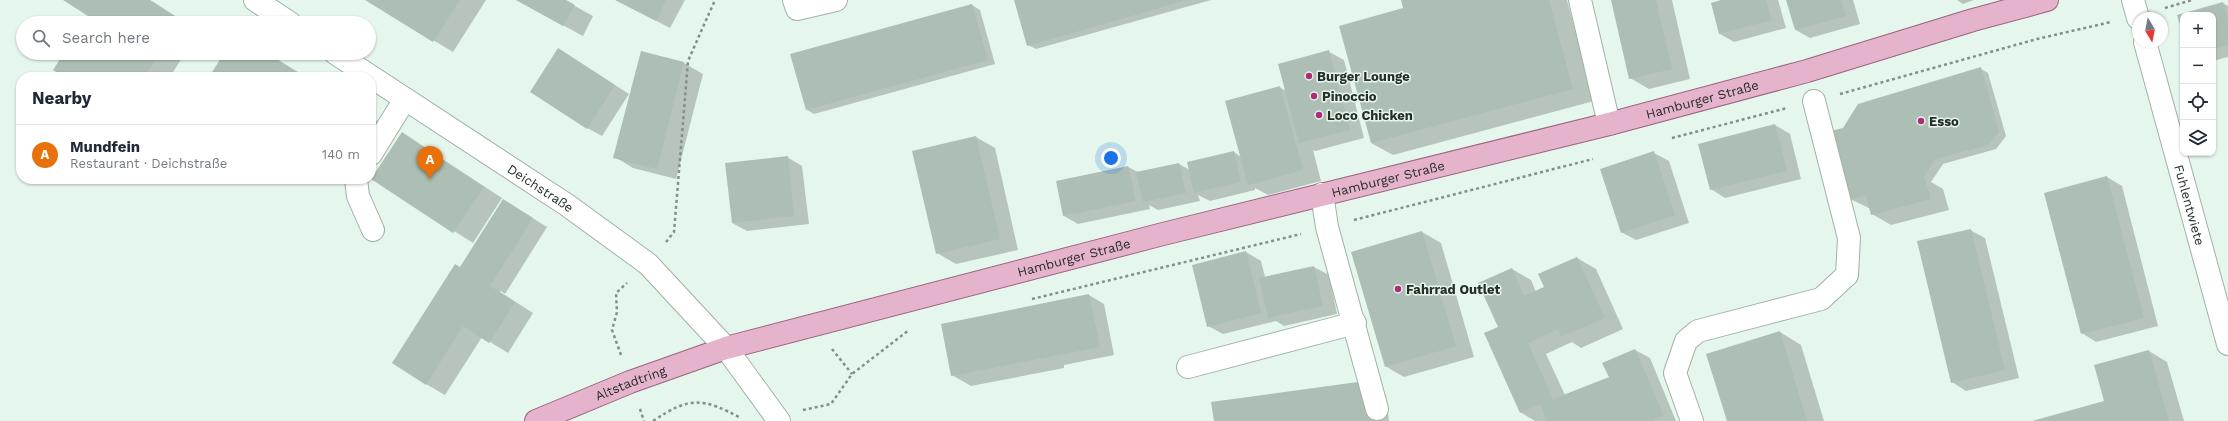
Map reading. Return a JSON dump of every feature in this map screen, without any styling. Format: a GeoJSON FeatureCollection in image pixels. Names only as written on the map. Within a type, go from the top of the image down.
{"type":"FeatureCollection","features":[{"type":"Feature","properties":{"kind":"main road","name":"Hamburger Straße"},"geometry":{"type":"LineString","coordinates":[[726,348],[1163,234],[1608,124],[1807,71],[2014,4],[2047,0]]}},
{"type":"Feature","properties":{"kind":"main road","name":"Altstadtring"},"geometry":{"type":"LineString","coordinates":[[536,421],[630,382],[726,348]]}},
{"type":"Feature","properties":{"kind":"street"},"geometry":{"type":"LineString","coordinates":[[255,0],[279,16]]}},
{"type":"Feature","properties":{"kind":"street"},"geometry":{"type":"LineString","coordinates":[[794,0],[797,9],[836,0]]}},
{"type":"Feature","properties":{"kind":"street"},"geometry":{"type":"LineString","coordinates":[[1580,0],[1608,124]]}},
{"type":"Feature","properties":{"kind":"street"},"geometry":{"type":"LineString","coordinates":[[2133,0],[2136,12]]}},
{"type":"Feature","properties":{"kind":"street","name":"Fuhlentwiete"},"geometry":{"type":"LineString","coordinates":[[2147,48],[2228,344]]}},
{"type":"Feature","properties":{"kind":"street","name":"Deichstraße"},"geometry":{"type":"LineString","coordinates":[[346,60],[364,72]]}},
{"type":"Feature","properties":{"kind":"street","name":"Deichstraße"},"geometry":{"type":"LineString","coordinates":[[376,80],[567,205],[648,264],[726,348],[779,421]]}},
{"type":"Feature","properties":{"kind":"street"},"geometry":{"type":"LineString","coordinates":[[376,146],[405,99]]}},
{"type":"Feature","properties":{"kind":"street"},"geometry":{"type":"LineString","coordinates":[[1692,421],[1676,373],[1686,341],[1698,331],[1821,299],[1847,275],[1849,238],[1814,101]]}},
{"type":"Feature","properties":{"kind":"street"},"geometry":{"type":"LineString","coordinates":[[357,184],[358,196],[373,230]]}},
{"type":"Feature","properties":{"kind":"street"},"geometry":{"type":"LineString","coordinates":[[1322,194],[1327,227],[1355,323],[1377,409]]}},
{"type":"Feature","properties":{"kind":"street"},"geometry":{"type":"LineString","coordinates":[[1188,367],[1355,323]]}},
{"type":"Feature","properties":{"kind":"path"},"geometry":{"type":"LineString","coordinates":[[630,382],[612,330],[617,312],[616,293],[648,264],[674,232],[688,61],[715,0]]}},
{"type":"Feature","properties":{"kind":"path"},"geometry":{"type":"LineString","coordinates":[[2163,8],[2192,0]]}},
{"type":"Feature","properties":{"kind":"path"},"geometry":{"type":"LineString","coordinates":[[1669,139],[1814,101],[2037,39],[2104,24]]}},
{"type":"Feature","properties":{"kind":"path"},"geometry":{"type":"LineString","coordinates":[[1027,300],[1218,255],[1600,157]]}},
{"type":"Feature","properties":{"kind":"path"},"geometry":{"type":"LineString","coordinates":[[816,407],[831,404],[852,374],[912,328]]}},
{"type":"Feature","properties":{"kind":"path"},"geometry":{"type":"LineString","coordinates":[[654,421],[664,414],[692,401],[715,404],[747,421]]}},
{"type":"Feature","properties":{"kind":"building"},"geometry":{"type":"Polygon","coordinates":[[[63,0],[150,0],[175,16],[88,16],[63,0]]]}},
{"type":"Feature","properties":{"kind":"building"},"geometry":{"type":"Polygon","coordinates":[[[365,0],[460,0],[433,42],[365,0]]]}},
{"type":"Feature","properties":{"kind":"building"},"geometry":{"type":"Polygon","coordinates":[[[516,0],[566,0],[575,5],[563,26],[516,0]]]}},
{"type":"Feature","properties":{"kind":"building"},"geometry":{"type":"Polygon","coordinates":[[[615,0],[666,0],[656,21],[615,0]]]}},
{"type":"Feature","properties":{"kind":"building"},"geometry":{"type":"Polygon","coordinates":[[[1014,0],[1187,0],[1027,46],[1014,0]]]}},
{"type":"Feature","properties":{"kind":"building"},"geometry":{"type":"Polygon","coordinates":[[[1401,0],[1549,0],[1573,89],[1371,143],[1339,26],[1403,8],[1401,0]]]}},
{"type":"Feature","properties":{"kind":"building"},"geometry":{"type":"Polygon","coordinates":[[[1611,0],[1656,0],[1672,69],[1629,79],[1611,0]]]}},
{"type":"Feature","properties":{"kind":"building"},"geometry":{"type":"Polygon","coordinates":[[[1721,0],[1766,0],[1772,20],[1719,34],[1711,3],[1721,0]]]}},
{"type":"Feature","properties":{"kind":"building"},"geometry":{"type":"Polygon","coordinates":[[[1786,0],[1841,0],[1846,16],[1795,30],[1786,0]]]}},
{"type":"Feature","properties":{"kind":"building"},"geometry":{"type":"Polygon","coordinates":[[[2223,2],[2228,19],[2228,45],[2216,48],[2216,12],[2188,12],[2223,2]]]}},
{"type":"Feature","properties":{"kind":"building"},"geometry":{"type":"Polygon","coordinates":[[[972,4],[988,60],[806,110],[790,54],[972,4]]]}},
{"type":"Feature","properties":{"kind":"building"},"geometry":{"type":"Polygon","coordinates":[[[2180,14],[2180,24],[2177,15],[2180,14]]]}},
{"type":"Feature","properties":{"kind":"building"},"geometry":{"type":"Polygon","coordinates":[[[558,48],[615,85],[587,129],[530,92],[558,48]]]}},
{"type":"Feature","properties":{"kind":"building"},"geometry":{"type":"Polygon","coordinates":[[[1329,50],[1350,130],[1299,143],[1278,64],[1329,50]]]}},
{"type":"Feature","properties":{"kind":"building"},"geometry":{"type":"Polygon","coordinates":[[[641,51],[684,62],[657,169],[613,158],[641,51]]]}},
{"type":"Feature","properties":{"kind":"building"},"geometry":{"type":"Polygon","coordinates":[[[59,60],[155,60],[147,72],[56,72],[53,70],[59,60]]]}},
{"type":"Feature","properties":{"kind":"building"},"geometry":{"type":"Polygon","coordinates":[[[220,60],[278,60],[298,72],[212,72],[220,60]]]}},
{"type":"Feature","properties":{"kind":"building","name":"Esso"},"geometry":{"type":"Polygon","coordinates":[[[1981,67],[1999,132],[1988,145],[1935,159],[1924,177],[1931,199],[1871,215],[1866,195],[1849,200],[1831,131],[1843,128],[1858,104],[1981,67]]]}},
{"type":"Feature","properties":{"kind":"building"},"geometry":{"type":"Polygon","coordinates":[[[1280,86],[1303,170],[1248,185],[1225,101],[1280,86]]]}},
{"type":"Feature","properties":{"kind":"building"},"geometry":{"type":"Polygon","coordinates":[[[1775,124],[1787,171],[1710,190],[1698,144],[1775,124]]]}},
{"type":"Feature","properties":{"kind":"building"},"geometry":{"type":"Polygon","coordinates":[[[402,132],[484,187],[453,233],[376,182],[376,171],[402,132]]]}},
{"type":"Feature","properties":{"kind":"building"},"geometry":{"type":"Polygon","coordinates":[[[976,136],[1000,239],[936,254],[912,151],[976,136]]]}},
{"type":"Feature","properties":{"kind":"building"},"geometry":{"type":"Polygon","coordinates":[[[1234,151],[1241,182],[1194,193],[1187,162],[1234,151]]]}},
{"type":"Feature","properties":{"kind":"building"},"geometry":{"type":"Polygon","coordinates":[[[1654,151],[1675,215],[1621,233],[1600,169],[1654,151]]]}},
{"type":"Feature","properties":{"kind":"building"},"geometry":{"type":"Polygon","coordinates":[[[788,156],[794,216],[732,223],[725,163],[788,156]]]}},
{"type":"Feature","properties":{"kind":"building"},"geometry":{"type":"Polygon","coordinates":[[[1179,163],[1186,193],[1143,202],[1136,172],[1179,163]]]}},
{"type":"Feature","properties":{"kind":"building"},"geometry":{"type":"Polygon","coordinates":[[[1128,166],[1136,201],[1063,216],[1056,181],[1128,166]]]}},
{"type":"Feature","properties":{"kind":"building"},"geometry":{"type":"Polygon","coordinates":[[[2107,176],[2144,318],[2081,334],[2044,193],[2107,176]]]}},
{"type":"Feature","properties":{"kind":"building"},"geometry":{"type":"Polygon","coordinates":[[[503,199],[533,218],[490,286],[515,302],[489,343],[463,326],[426,385],[392,363],[455,264],[460,267],[503,199]]]}},
{"type":"Feature","properties":{"kind":"building"},"geometry":{"type":"Polygon","coordinates":[[[1971,229],[2005,370],[1951,383],[1917,241],[1971,229]]]}},
{"type":"Feature","properties":{"kind":"building"},"geometry":{"type":"Polygon","coordinates":[[[1422,231],[1456,346],[1385,367],[1351,252],[1422,231]]]}},
{"type":"Feature","properties":{"kind":"building"},"geometry":{"type":"Polygon","coordinates":[[[1246,251],[1261,313],[1207,327],[1192,265],[1246,251]]]}},
{"type":"Feature","properties":{"kind":"building"},"geometry":{"type":"Polygon","coordinates":[[[1577,257],[1605,318],[1561,337],[1558,329],[1528,343],[1553,399],[1609,377],[1602,363],[1635,349],[1664,416],[1651,421],[1547,421],[1540,404],[1520,413],[1484,333],[1498,327],[1478,283],[1512,268],[1524,296],[1544,287],[1538,274],[1577,257]]]}},
{"type":"Feature","properties":{"kind":"building"},"geometry":{"type":"Polygon","coordinates":[[[1314,266],[1323,306],[1268,318],[1259,278],[1314,266]]]}},
{"type":"Feature","properties":{"kind":"building"},"geometry":{"type":"Polygon","coordinates":[[[1089,294],[1100,347],[951,376],[941,324],[1089,294]]]}},
{"type":"Feature","properties":{"kind":"building"},"geometry":{"type":"Polygon","coordinates":[[[1780,331],[1807,421],[1727,421],[1706,354],[1780,331]]]}},
{"type":"Feature","properties":{"kind":"building"},"geometry":{"type":"Polygon","coordinates":[[[2149,350],[2169,421],[2032,421],[2104,401],[2094,365],[2149,350]]]}},
{"type":"Feature","properties":{"kind":"building"},"geometry":{"type":"Polygon","coordinates":[[[1365,381],[1370,421],[1214,421],[1211,402],[1365,381]]]}},
{"type":"Feature","properties":{"kind":"place","name":"Burger Lounge"},"geometry":{"type":"Point","coordinates":[1309,76]}},
{"type":"Feature","properties":{"kind":"place","name":"Pinoccio"},"geometry":{"type":"Point","coordinates":[1314,96]}},
{"type":"Feature","properties":{"kind":"place","name":"Loco Chicken"},"geometry":{"type":"Point","coordinates":[1319,115]}},
{"type":"Feature","properties":{"kind":"place","name":"Esso"},"geometry":{"type":"Point","coordinates":[1921,121]}},
{"type":"Feature","properties":{"kind":"place","name":"Mundfein"},"geometry":{"type":"Point","coordinates":[430,179]}},
{"type":"Feature","properties":{"kind":"place","name":"Fahrrad Outlet"},"geometry":{"type":"Point","coordinates":[1398,289]}}]}
